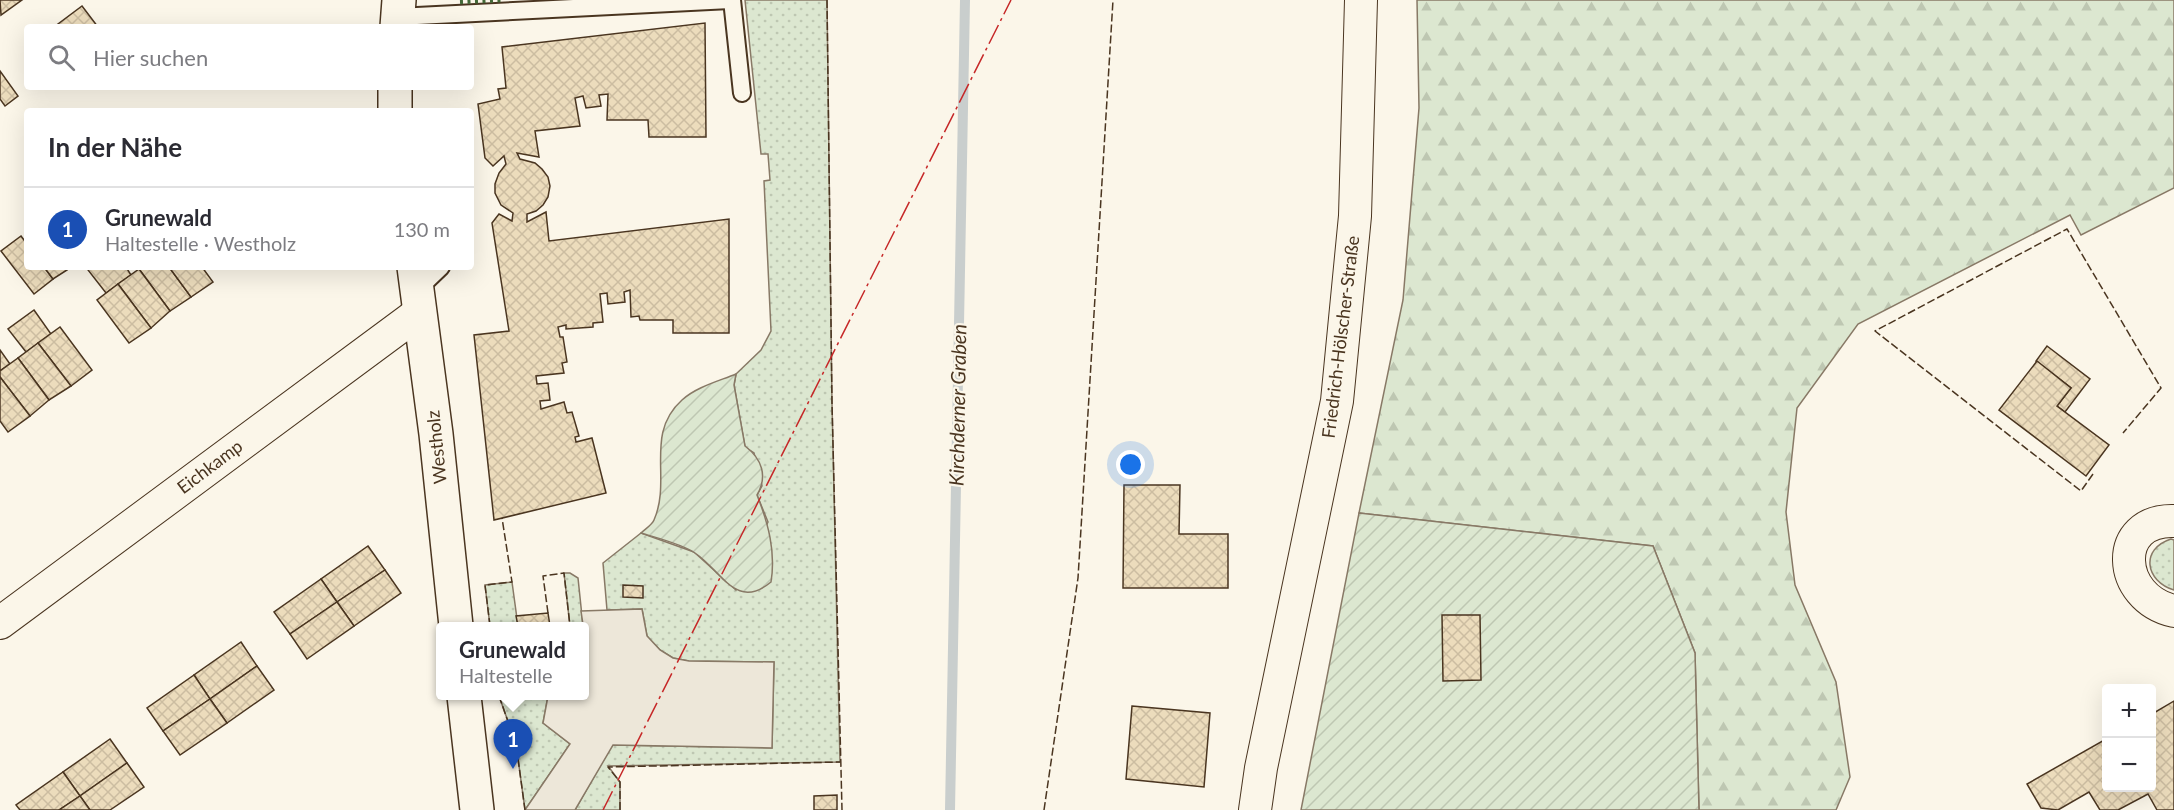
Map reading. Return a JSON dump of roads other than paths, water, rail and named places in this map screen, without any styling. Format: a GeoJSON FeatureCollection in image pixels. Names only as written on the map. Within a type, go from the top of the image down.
{"type":"FeatureCollection","features":[{"type":"Feature","properties":{"kind":"street","name":"Friedrich-Hölscher-Straße"},"geometry":{"type":"LineString","coordinates":[[1255,810],[1261,768],[1336,401],[1355,216],[1361,0]]}},
{"type":"Feature","properties":{"kind":"street"},"geometry":{"type":"LineString","coordinates":[[395,90],[395,108]]}},
{"type":"Feature","properties":{"kind":"street","name":"Eichkamp"},"geometry":{"type":"LineString","coordinates":[[0,623],[417,290]]}},
{"type":"Feature","properties":{"kind":"street","name":"Westholz"},"geometry":{"type":"LineString","coordinates":[[417,290],[436,434],[455,622]]}},
{"type":"Feature","properties":{"kind":"street"},"geometry":{"type":"LineString","coordinates":[[2174,521],[2146,526],[2133,542],[2128,562],[2132,580],[2144,594],[2156,604],[2174,611]]}},
{"type":"Feature","properties":{"kind":"street"},"geometry":{"type":"LineString","coordinates":[[464,700],[477,810]]}},
{"type":"Feature","properties":{"kind":"lane"},"geometry":{"type":"LineString","coordinates":[[397,15],[731,0],[742,93]]}},
{"type":"Feature","properties":{"kind":"lane"},"geometry":{"type":"LineString","coordinates":[[417,290],[438,270]]}},
{"type":"Feature","properties":{"kind":"waterway","name":"Kirchderner Graben"},"geometry":{"type":"LineString","coordinates":[[950,810],[965,0]]}},
{"type":"Feature","properties":{"kind":"place","name":"Grunewald"},"geometry":{"type":"Point","coordinates":[513,769]}}]}
